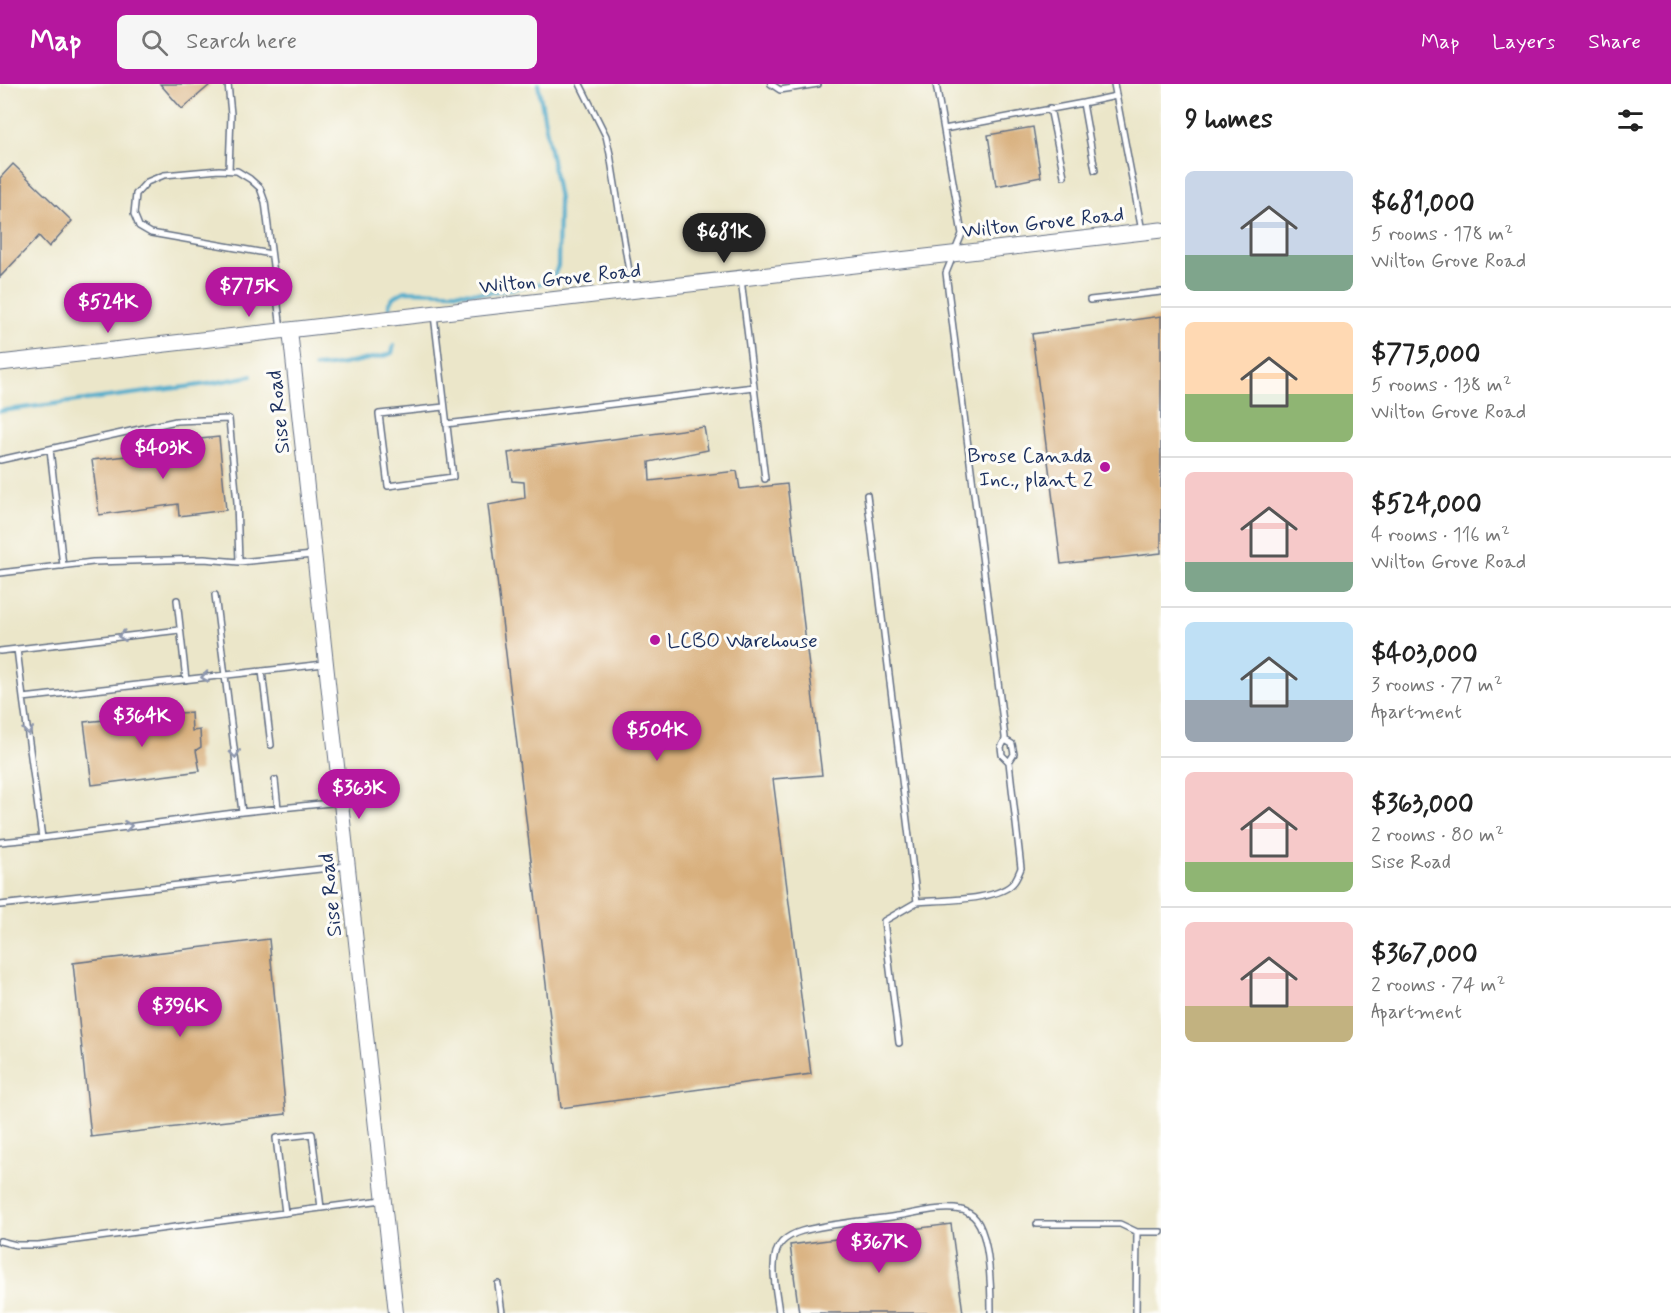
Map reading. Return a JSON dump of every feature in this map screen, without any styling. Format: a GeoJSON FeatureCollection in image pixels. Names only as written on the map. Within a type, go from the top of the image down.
{"type":"FeatureCollection","features":[{"type":"Feature","properties":{"kind":"main road","name":"Wilton Grove Road"},"geometry":{"type":"LineString","coordinates":[[0,363],[1161,230]]}},
{"type":"Feature","properties":{"kind":"street","name":"Sise Road"},"geometry":{"type":"LineString","coordinates":[[285,330],[314,555],[396,1313]]}},
{"type":"Feature","properties":{"kind":"lane"},"geometry":{"type":"LineString","coordinates":[[228,84],[231,114],[229,171]]}},
{"type":"Feature","properties":{"kind":"lane"},"geometry":{"type":"LineString","coordinates":[[580,84],[606,136],[632,291]]}},
{"type":"Feature","properties":{"kind":"lane"},"geometry":{"type":"LineString","coordinates":[[771,84],[780,90],[818,84]]}},
{"type":"Feature","properties":{"kind":"lane"},"geometry":{"type":"LineString","coordinates":[[936,84],[962,234],[946,273],[1005,740],[1001,747],[1002,755],[1010,762]]}},
{"type":"Feature","properties":{"kind":"lane"},"geometry":{"type":"LineString","coordinates":[[1114,84],[1142,232]]}},
{"type":"Feature","properties":{"kind":"lane"},"geometry":{"type":"LineString","coordinates":[[944,129],[1116,96]]}},
{"type":"Feature","properties":{"kind":"lane"},"geometry":{"type":"LineString","coordinates":[[1083,102],[1095,171]]}},
{"type":"Feature","properties":{"kind":"lane"},"geometry":{"type":"LineString","coordinates":[[1050,108],[1064,176]]}},
{"type":"Feature","properties":{"kind":"lane"},"geometry":{"type":"LineString","coordinates":[[271,254],[152,233],[139,226],[134,214],[136,195],[147,182],[164,175],[219,170],[237,171],[260,188],[265,202],[271,254],[285,330]]}},
{"type":"Feature","properties":{"kind":"lane"},"geometry":{"type":"LineString","coordinates":[[741,278],[765,479]]}},
{"type":"Feature","properties":{"kind":"lane"},"geometry":{"type":"LineString","coordinates":[[1090,300],[1161,292]]}},
{"type":"Feature","properties":{"kind":"lane"},"geometry":{"type":"LineString","coordinates":[[433,313],[453,477],[388,486],[379,414],[444,407]]}},
{"type":"Feature","properties":{"kind":"lane"},"geometry":{"type":"LineString","coordinates":[[446,424],[754,387]]}},
{"type":"Feature","properties":{"kind":"lane"},"geometry":{"type":"LineString","coordinates":[[0,460],[176,421],[229,419],[237,502],[239,562]]}},
{"type":"Feature","properties":{"kind":"lane"},"geometry":{"type":"LineString","coordinates":[[50,449],[63,566]]}},
{"type":"Feature","properties":{"kind":"lane"},"geometry":{"type":"LineString","coordinates":[[867,495],[917,902]]}},
{"type":"Feature","properties":{"kind":"lane"},"geometry":{"type":"LineString","coordinates":[[0,573],[93,562],[204,559],[239,562],[314,555]]}},
{"type":"Feature","properties":{"kind":"lane"},"geometry":{"type":"LineString","coordinates":[[215,595],[242,812]]}},
{"type":"Feature","properties":{"kind":"lane"},"geometry":{"type":"LineString","coordinates":[[177,600],[186,680]]}},
{"type":"Feature","properties":{"kind":"lane"},"geometry":{"type":"LineString","coordinates":[[0,651],[180,630]]}},
{"type":"Feature","properties":{"kind":"lane"},"geometry":{"type":"LineString","coordinates":[[17,649],[42,837]]}},
{"type":"Feature","properties":{"kind":"lane"},"geometry":{"type":"LineString","coordinates":[[23,698],[326,664]]}},
{"type":"Feature","properties":{"kind":"lane"},"geometry":{"type":"LineString","coordinates":[[262,671],[271,745]]}},
{"type":"Feature","properties":{"kind":"lane"},"geometry":{"type":"LineString","coordinates":[[899,1043],[884,921],[917,902],[983,897],[1000,892],[1014,883],[1021,868],[1010,762],[1014,754],[1012,744],[1005,740]]}},
{"type":"Feature","properties":{"kind":"lane"},"geometry":{"type":"LineString","coordinates":[[275,780],[278,808]]}},
{"type":"Feature","properties":{"kind":"lane"},"geometry":{"type":"LineString","coordinates":[[0,842],[341,801]]}},
{"type":"Feature","properties":{"kind":"lane"},"geometry":{"type":"LineString","coordinates":[[0,905],[348,866]]}},
{"type":"Feature","properties":{"kind":"lane"},"geometry":{"type":"LineString","coordinates":[[285,1213],[276,1138],[312,1134],[321,1208]]}},
{"type":"Feature","properties":{"kind":"lane"},"geometry":{"type":"LineString","coordinates":[[0,1240],[16,1245],[38,1245],[384,1200]]}},
{"type":"Feature","properties":{"kind":"lane"},"geometry":{"type":"LineString","coordinates":[[779,1313],[773,1264],[781,1242],[791,1235],[818,1228],[941,1210],[963,1209],[974,1217],[986,1242],[991,1313]]}},
{"type":"Feature","properties":{"kind":"lane"},"geometry":{"type":"LineString","coordinates":[[1037,1224],[1120,1224],[1137,1232],[1161,1232]]}},
{"type":"Feature","properties":{"kind":"lane"},"geometry":{"type":"LineString","coordinates":[[1136,1313],[1137,1232]]}},
{"type":"Feature","properties":{"kind":"lane"},"geometry":{"type":"LineString","coordinates":[[498,1284],[502,1313]]}},
{"type":"Feature","properties":{"kind":"building"},"geometry":{"type":"Polygon","coordinates":[[[160,84],[211,84],[182,109],[160,84]]]}},
{"type":"Feature","properties":{"kind":"building"},"geometry":{"type":"Polygon","coordinates":[[[1033,127],[1041,177],[996,186],[988,135],[1033,127]]]}},
{"type":"Feature","properties":{"kind":"building"},"geometry":{"type":"Polygon","coordinates":[[[13,164],[72,221],[49,247],[39,236],[0,277],[0,178],[13,164]]]}},
{"type":"Feature","properties":{"kind":"building","name":"Brose Canada Inc., plant 2"},"geometry":{"type":"Polygon","coordinates":[[[1161,316],[1161,553],[1061,564],[1032,334],[1161,316]]]}},
{"type":"Feature","properties":{"kind":"building","name":"LCBO Warehouse"},"geometry":{"type":"Polygon","coordinates":[[[704,427],[708,450],[649,462],[650,481],[737,471],[740,489],[787,484],[822,775],[773,779],[811,1074],[561,1108],[488,505],[525,498],[524,482],[512,481],[508,453],[704,427]]]}},
{"type":"Feature","properties":{"kind":"building"},"geometry":{"type":"Polygon","coordinates":[[[219,437],[226,510],[179,516],[178,504],[99,515],[92,460],[171,451],[171,442],[219,437]]]}},
{"type":"Feature","properties":{"kind":"building"},"geometry":{"type":"Polygon","coordinates":[[[191,712],[192,731],[200,730],[201,747],[196,750],[200,771],[92,785],[84,722],[191,712]]]}},
{"type":"Feature","properties":{"kind":"building"},"geometry":{"type":"Polygon","coordinates":[[[269,939],[286,1114],[91,1137],[73,963],[269,939]]]}},
{"type":"Feature","properties":{"kind":"building"},"geometry":{"type":"Polygon","coordinates":[[[951,1224],[963,1313],[799,1313],[790,1245],[951,1224]]]}},
{"type":"Feature","properties":{"kind":"waterway"},"geometry":{"type":"LineString","coordinates":[[390,307],[389,303],[394,297],[405,291],[487,293],[544,283],[553,278],[558,266],[559,199],[538,84]]}},
{"type":"Feature","properties":{"kind":"waterway"},"geometry":{"type":"LineString","coordinates":[[315,367],[386,355],[392,353],[394,345]]}},
{"type":"Feature","properties":{"kind":"waterway"},"geometry":{"type":"LineString","coordinates":[[0,411],[208,384],[251,376]]}},
{"type":"Feature","properties":{"kind":"place","name":"Brose Canada Inc., plant 2"},"geometry":{"type":"Point","coordinates":[1105,467]}},
{"type":"Feature","properties":{"kind":"place","name":"LCBO Warehouse"},"geometry":{"type":"Point","coordinates":[655,640]}}]}
